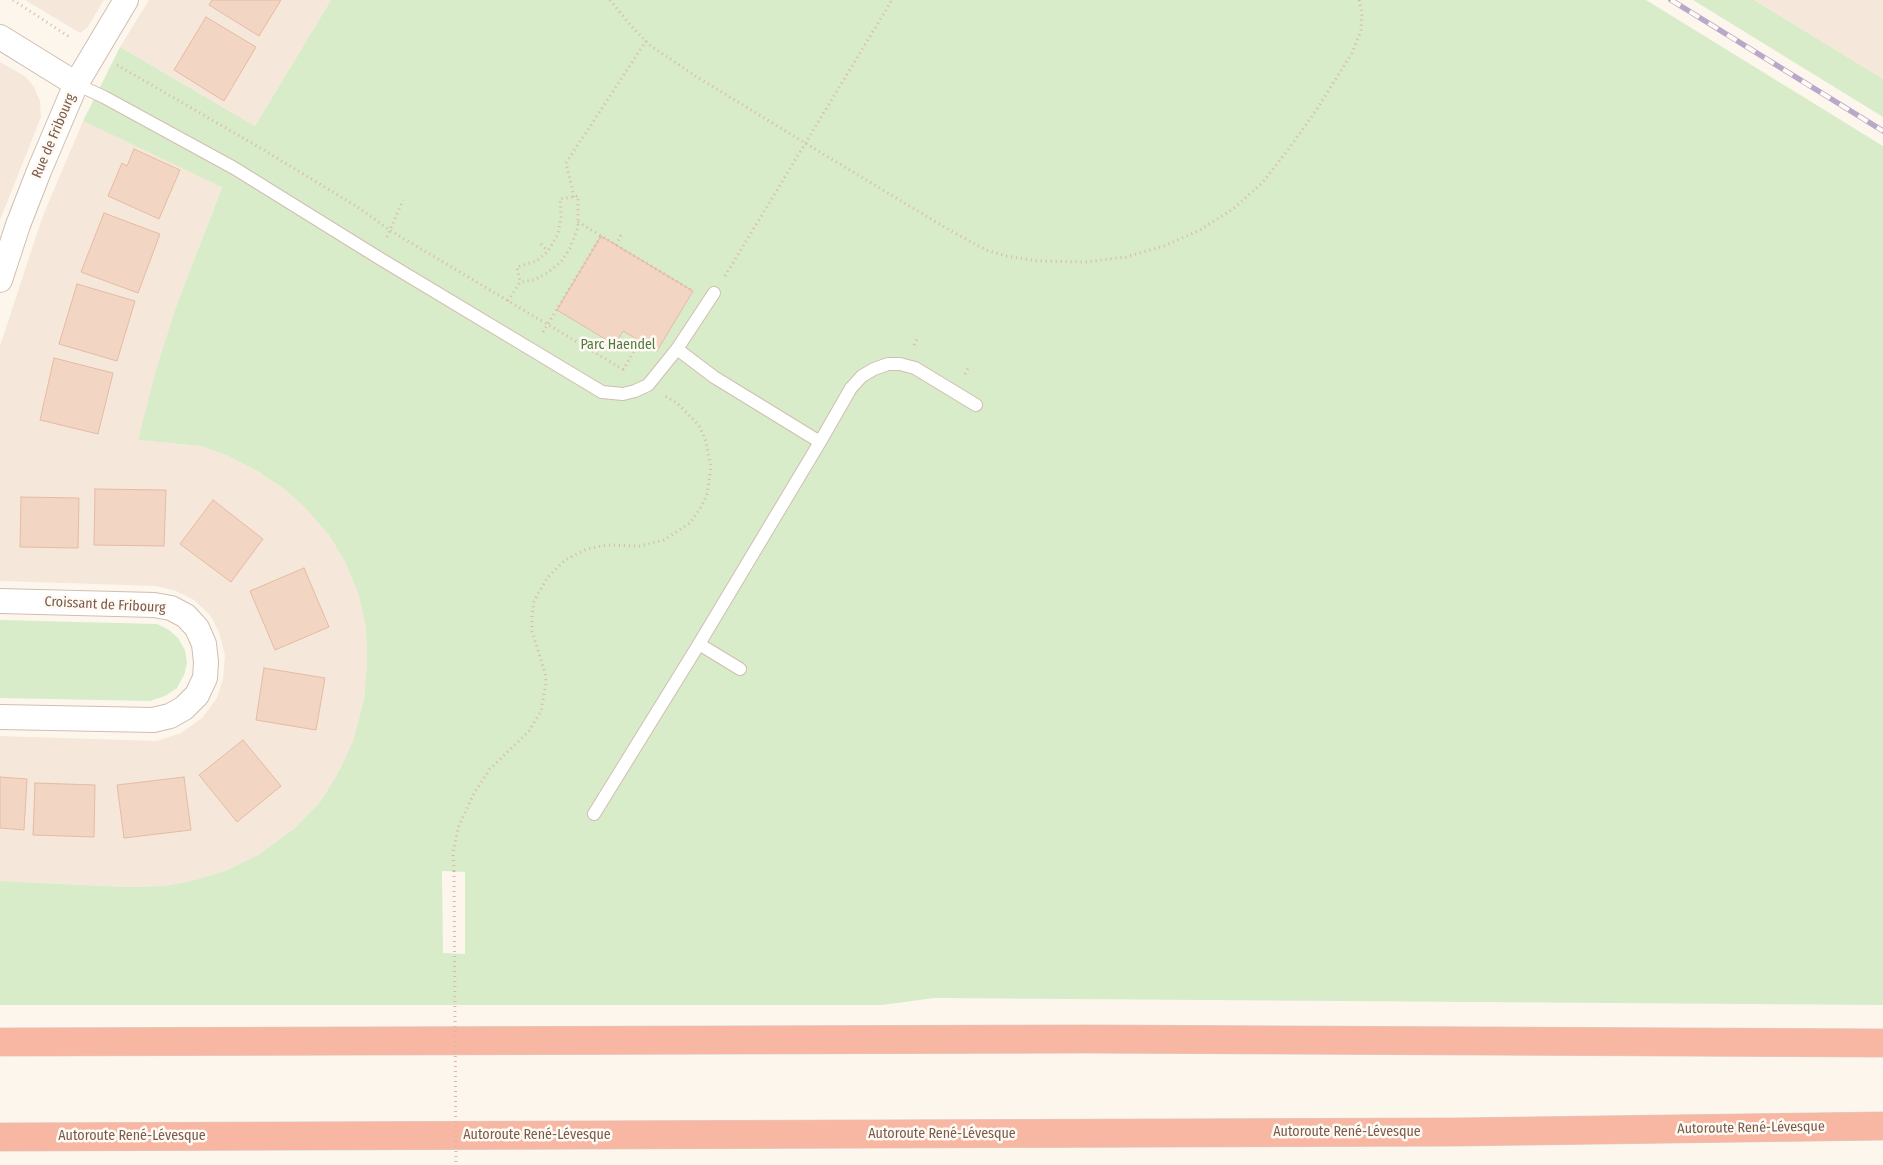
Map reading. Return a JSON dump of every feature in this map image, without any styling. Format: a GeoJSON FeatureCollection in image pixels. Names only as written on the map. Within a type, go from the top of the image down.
{"type":"FeatureCollection","features":[{"type":"Feature","properties":{"kind":"highway"},"geometry":{"type":"LineString","coordinates":[[0,1042],[1094,1039],[1883,1043]]}},
{"type":"Feature","properties":{"kind":"highway","name":"Autoroute René-Lévesque"},"geometry":{"type":"LineString","coordinates":[[0,1137],[1448,1132],[1883,1126]]}},
{"type":"Feature","properties":{"kind":"street","name":"Rue de Fribourg"},"geometry":{"type":"LineString","coordinates":[[0,280],[36,180],[76,84],[126,0]]}},
{"type":"Feature","properties":{"kind":"street"},"geometry":{"type":"LineString","coordinates":[[0,37],[76,84]]}},
{"type":"Feature","properties":{"kind":"street","name":"Croissant de Fribourg"},"geometry":{"type":"LineString","coordinates":[[0,601],[154,605],[171,608],[186,616],[197,628],[204,644],[206,662],[205,678],[197,695],[184,708],[170,716],[153,720],[0,717]]}},
{"type":"Feature","properties":{"kind":"lane"},"geometry":{"type":"LineString","coordinates":[[76,84],[104,97],[234,168],[602,392],[624,394],[648,385],[677,348],[711,297]]}},
{"type":"Feature","properties":{"kind":"lane"},"geometry":{"type":"LineString","coordinates":[[677,348],[714,378],[820,442]]}},
{"type":"Feature","properties":{"kind":"lane"},"geometry":{"type":"LineString","coordinates":[[594,814],[699,644],[852,388],[862,376],[888,364],[900,364],[915,368],[976,405]]}},
{"type":"Feature","properties":{"kind":"lane"},"geometry":{"type":"LineString","coordinates":[[699,644],[740,669]]}},
{"type":"Feature","properties":{"kind":"path"},"geometry":{"type":"LineString","coordinates":[[13,0],[71,37]]}},
{"type":"Feature","properties":{"kind":"path"},"geometry":{"type":"LineString","coordinates":[[610,0],[646,41],[694,75],[946,228],[986,250],[1006,256],[1037,261],[1085,262],[1126,257],[1164,246],[1200,230],[1233,209],[1262,183],[1317,109],[1352,53],[1361,31],[1362,14],[1359,0]]}},
{"type":"Feature","properties":{"kind":"path"},"geometry":{"type":"LineString","coordinates":[[578,222],[711,297],[892,0]]}},
{"type":"Feature","properties":{"kind":"path"},"geometry":{"type":"LineString","coordinates":[[574,197],[566,163],[646,41]]}},
{"type":"Feature","properties":{"kind":"path"},"geometry":{"type":"LineString","coordinates":[[113,62],[258,146],[356,206],[391,231],[631,375]]}},
{"type":"Feature","properties":{"kind":"path"},"geometry":{"type":"LineString","coordinates":[[508,301],[520,282],[518,267],[537,261],[548,251],[558,234],[561,217],[560,200],[578,196],[578,222],[570,248],[561,262],[534,280],[520,282]]}},
{"type":"Feature","properties":{"kind":"path"},"geometry":{"type":"LineString","coordinates":[[391,231],[403,200]]}},
{"type":"Feature","properties":{"kind":"path"},"geometry":{"type":"LineString","coordinates":[[539,339],[601,236]]}},
{"type":"Feature","properties":{"kind":"path"},"geometry":{"type":"LineString","coordinates":[[616,245],[621,236]]}},
{"type":"Feature","properties":{"kind":"path"},"geometry":{"type":"LineString","coordinates":[[540,244],[548,251]]}},
{"type":"Feature","properties":{"kind":"path"},"geometry":{"type":"LineString","coordinates":[[623,370],[640,341]]}},
{"type":"Feature","properties":{"kind":"path"},"geometry":{"type":"LineString","coordinates":[[456,1165],[453,854],[458,828],[464,811],[490,769],[529,731],[541,711],[546,683],[545,672],[532,631],[532,614],[534,601],[547,578],[564,560],[587,549],[607,545],[640,546],[664,540],[690,523],[701,508],[706,495],[711,466],[705,439],[700,427],[677,403],[660,392]]}},
{"type":"Feature","properties":{"kind":"shaded area"},"geometry":{"type":"Polygon","coordinates":[[[25,0],[104,0],[87,28],[80,33],[25,0]]]}},
{"type":"Feature","properties":{"kind":"shaded area"},"geometry":{"type":"Polygon","coordinates":[[[149,0],[331,0],[255,126],[120,47],[149,0]]]}},
{"type":"Feature","properties":{"kind":"shaded area"},"geometry":{"type":"Polygon","coordinates":[[[1754,0],[1883,0],[1883,79],[1754,0]]]}},
{"type":"Feature","properties":{"kind":"shaded area"},"geometry":{"type":"Polygon","coordinates":[[[0,62],[26,77],[34,87],[40,101],[41,117],[0,220],[0,62]]]}},
{"type":"Feature","properties":{"kind":"shaded area"},"geometry":{"type":"Polygon","coordinates":[[[83,121],[222,186],[176,307],[138,440],[201,446],[228,456],[259,472],[287,491],[329,535],[345,562],[358,593],[366,628],[367,662],[364,699],[353,741],[338,773],[320,802],[295,828],[258,855],[225,871],[165,886],[128,887],[0,881],[0,736],[157,741],[181,733],[202,718],[217,698],[223,679],[225,656],[219,632],[210,615],[194,600],[176,591],[156,586],[0,581],[0,346],[42,218],[83,121]]]}},
{"type":"Feature","properties":{"kind":"green space","name":"Parc Haendel"},"geometry":{"type":"Polygon","coordinates":[[[331,0],[1646,0],[1883,146],[1883,1005],[934,998],[882,1005],[0,1005],[0,881],[128,887],[165,886],[225,871],[258,855],[295,828],[320,802],[338,773],[353,741],[364,699],[367,662],[366,628],[358,593],[345,562],[329,535],[287,491],[259,472],[228,456],[201,446],[138,440],[155,374],[176,307],[222,187],[83,121],[120,47],[255,126],[331,0]],[[442,871],[443,953],[465,954],[465,872],[442,871]]]}},
{"type":"Feature","properties":{"kind":"green space"},"geometry":{"type":"Polygon","coordinates":[[[1693,0],[1754,0],[1883,79],[1883,117],[1693,0]]]}},
{"type":"Feature","properties":{"kind":"green space"},"geometry":{"type":"Polygon","coordinates":[[[0,620],[157,624],[169,630],[178,638],[185,650],[187,663],[184,675],[177,688],[165,696],[150,701],[0,698],[0,620]]]}},
{"type":"Feature","properties":{"kind":"building"},"geometry":{"type":"Polygon","coordinates":[[[212,0],[281,0],[259,36],[209,5],[212,0]]]}},
{"type":"Feature","properties":{"kind":"building"},"geometry":{"type":"Polygon","coordinates":[[[206,17],[256,47],[224,101],[174,70],[206,17]]]}},
{"type":"Feature","properties":{"kind":"building"},"geometry":{"type":"Polygon","coordinates":[[[134,149],[180,170],[159,219],[108,196],[122,163],[127,166],[134,149]]]}},
{"type":"Feature","properties":{"kind":"building"},"geometry":{"type":"Polygon","coordinates":[[[104,213],[160,234],[138,293],[81,272],[104,213]]]}},
{"type":"Feature","properties":{"kind":"building"},"geometry":{"type":"Polygon","coordinates":[[[601,236],[693,291],[657,351],[623,331],[615,345],[557,310],[601,236]]]}},
{"type":"Feature","properties":{"kind":"building"},"geometry":{"type":"Polygon","coordinates":[[[77,284],[135,301],[117,361],[59,344],[77,284]]]}},
{"type":"Feature","properties":{"kind":"building"},"geometry":{"type":"Polygon","coordinates":[[[54,358],[113,373],[98,434],[40,420],[54,358]]]}},
{"type":"Feature","properties":{"kind":"building"},"geometry":{"type":"Polygon","coordinates":[[[95,489],[166,490],[164,546],[94,545],[95,489]]]}},
{"type":"Feature","properties":{"kind":"building"},"geometry":{"type":"Polygon","coordinates":[[[21,497],[79,498],[78,548],[20,547],[21,497]]]}},
{"type":"Feature","properties":{"kind":"building"},"geometry":{"type":"Polygon","coordinates":[[[213,500],[263,539],[231,582],[180,544],[213,500]]]}},
{"type":"Feature","properties":{"kind":"building"},"geometry":{"type":"Polygon","coordinates":[[[304,568],[329,627],[275,650],[250,591],[304,568]]]}},
{"type":"Feature","properties":{"kind":"building"},"geometry":{"type":"Polygon","coordinates":[[[264,668],[325,678],[316,730],[256,720],[264,668]]]}},
{"type":"Feature","properties":{"kind":"building"},"geometry":{"type":"Polygon","coordinates":[[[243,740],[281,786],[237,822],[199,775],[243,740]]]}},
{"type":"Feature","properties":{"kind":"building"},"geometry":{"type":"Polygon","coordinates":[[[0,777],[27,779],[24,830],[0,828],[0,777]]]}},
{"type":"Feature","properties":{"kind":"building"},"geometry":{"type":"Polygon","coordinates":[[[184,777],[191,830],[124,838],[117,785],[184,777]]]}},
{"type":"Feature","properties":{"kind":"building"},"geometry":{"type":"Polygon","coordinates":[[[35,783],[95,785],[94,837],[33,835],[35,783]]]}},
{"type":"Feature","properties":{"kind":"railway"},"geometry":{"type":"LineString","coordinates":[[1671,0],[1883,131]]}}]}
